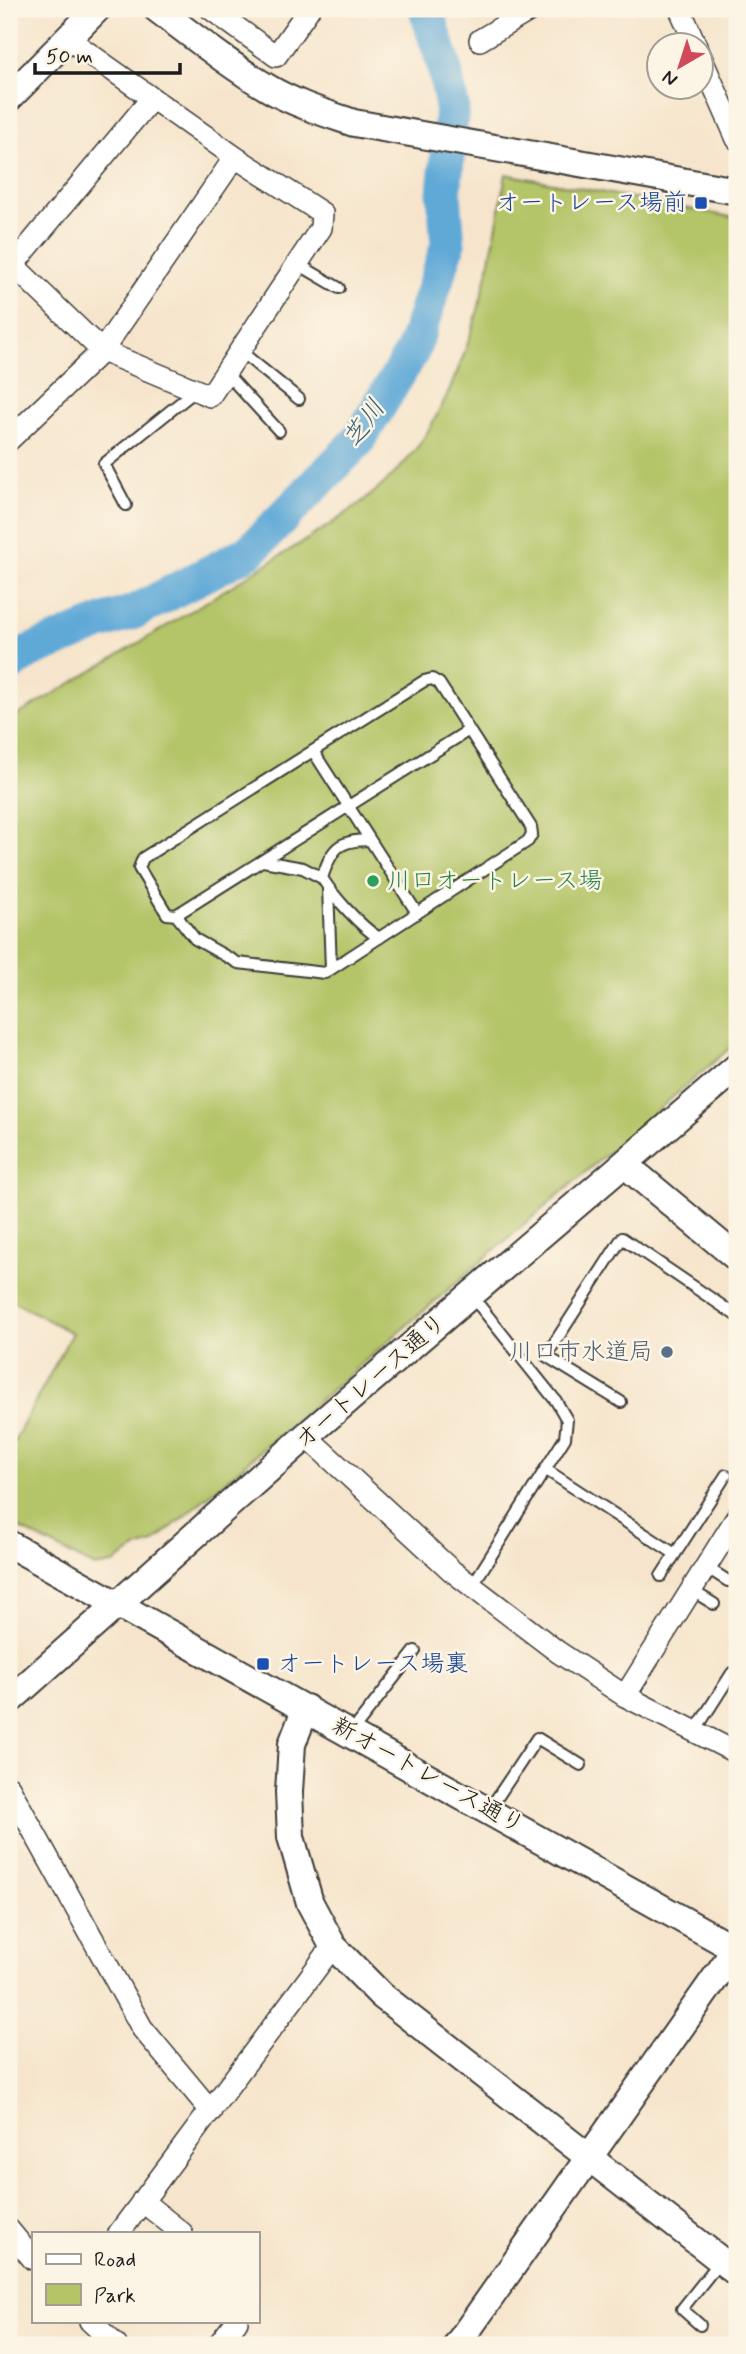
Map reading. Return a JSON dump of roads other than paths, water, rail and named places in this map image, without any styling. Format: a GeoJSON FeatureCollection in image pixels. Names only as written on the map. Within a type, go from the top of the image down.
{"type":"FeatureCollection","features":[{"type":"Feature","properties":{"kind":"street"},"geometry":{"type":"LineString","coordinates":[[9,98],[97,9]]}},
{"type":"Feature","properties":{"kind":"street"},"geometry":{"type":"LineString","coordinates":[[157,9],[231,64],[271,89],[323,113],[354,123],[737,191]]}},
{"type":"Feature","properties":{"kind":"street"},"geometry":{"type":"LineString","coordinates":[[211,9],[276,56],[309,9]]}},
{"type":"Feature","properties":{"kind":"street"},"geometry":{"type":"LineString","coordinates":[[480,40],[532,9]]}},
{"type":"Feature","properties":{"kind":"street"},"geometry":{"type":"LineString","coordinates":[[680,9],[690,32]]}},
{"type":"Feature","properties":{"kind":"street"},"geometry":{"type":"LineString","coordinates":[[67,38],[152,98],[235,157],[322,212],[321,228],[210,396],[102,351],[11,263],[152,98]]}},
{"type":"Feature","properties":{"kind":"street"},"geometry":{"type":"LineString","coordinates":[[714,85],[737,139]]}},
{"type":"Feature","properties":{"kind":"street"},"geometry":{"type":"LineString","coordinates":[[9,440],[102,351],[235,157]]}},
{"type":"Feature","properties":{"kind":"street","name":"オートレース通り"},"geometry":{"type":"LineString","coordinates":[[9,1701],[306,1436],[737,1067]]}},
{"type":"Feature","properties":{"kind":"street"},"geometry":{"type":"LineString","coordinates":[[624,1164],[737,1258]]}},
{"type":"Feature","properties":{"kind":"street"},"geometry":{"type":"LineString","coordinates":[[306,1436],[452,1571],[558,1652],[625,1696],[737,1753]]}},
{"type":"Feature","properties":{"kind":"street"},"geometry":{"type":"LineString","coordinates":[[625,1696],[735,1524]]}},
{"type":"Feature","properties":{"kind":"street","name":"新オートレース通り"},"geometry":{"type":"LineString","coordinates":[[9,1544],[737,1949]]}},
{"type":"Feature","properties":{"kind":"street"},"geometry":{"type":"LineString","coordinates":[[306,1708],[292,1744],[289,1792],[291,1837],[310,1903],[333,1946],[380,1995],[729,2267]]}},
{"type":"Feature","properties":{"kind":"street"},"geometry":{"type":"LineString","coordinates":[[9,1787],[142,2028],[211,2112]]}},
{"type":"Feature","properties":{"kind":"street"},"geometry":{"type":"LineString","coordinates":[[119,2232],[333,1946]]}},
{"type":"Feature","properties":{"kind":"street"},"geometry":{"type":"LineString","coordinates":[[460,2344],[737,1949]]}},
{"type":"Feature","properties":{"kind":"street"},"geometry":{"type":"LineString","coordinates":[[142,2201],[181,2232]]}},
{"type":"Feature","properties":{"kind":"street"},"geometry":{"type":"LineString","coordinates":[[9,2230],[32,2258]]}},
{"type":"Feature","properties":{"kind":"street"},"geometry":{"type":"LineString","coordinates":[[91,2322],[116,2345]]}},
{"type":"Feature","properties":{"kind":"street"},"geometry":{"type":"LineString","coordinates":[[218,2345],[236,2322]]}},
{"type":"Feature","properties":{"kind":"lane"},"geometry":{"type":"LineString","coordinates":[[298,264],[339,288]]}},
{"type":"Feature","properties":{"kind":"lane"},"geometry":{"type":"LineString","coordinates":[[240,351],[299,399]]}},
{"type":"Feature","properties":{"kind":"lane"},"geometry":{"type":"LineString","coordinates":[[226,373],[279,431]]}},
{"type":"Feature","properties":{"kind":"lane"},"geometry":{"type":"LineString","coordinates":[[126,505],[104,464],[195,391]]}},
{"type":"Feature","properties":{"kind":"lane"},"geometry":{"type":"LineString","coordinates":[[176,915],[195,939],[238,963],[325,973],[528,841],[531,834],[531,827],[439,683],[432,679],[424,681],[143,858],[139,868],[167,914],[176,915],[469,730]]}},
{"type":"Feature","properties":{"kind":"lane"},"geometry":{"type":"LineString","coordinates":[[313,751],[417,913]]}},
{"type":"Feature","properties":{"kind":"lane"},"geometry":{"type":"LineString","coordinates":[[331,969],[325,883],[330,857],[338,846],[353,840],[370,840]]}},
{"type":"Feature","properties":{"kind":"lane"},"geometry":{"type":"LineString","coordinates":[[263,861],[303,868],[325,883],[370,932],[379,938]]}},
{"type":"Feature","properties":{"kind":"lane"},"geometry":{"type":"LineString","coordinates":[[528,1367],[546,1356],[622,1238],[737,1316]]}},
{"type":"Feature","properties":{"kind":"lane"},"geometry":{"type":"LineString","coordinates":[[471,1295],[556,1401],[567,1420],[565,1438],[472,1586]]}},
{"type":"Feature","properties":{"kind":"lane"},"geometry":{"type":"LineString","coordinates":[[546,1356],[621,1402]]}},
{"type":"Feature","properties":{"kind":"lane"},"geometry":{"type":"LineString","coordinates":[[545,1469],[675,1554]]}},
{"type":"Feature","properties":{"kind":"lane"},"geometry":{"type":"LineString","coordinates":[[661,1576],[726,1475]]}},
{"type":"Feature","properties":{"kind":"lane"},"geometry":{"type":"LineString","coordinates":[[706,1567],[728,1581]]}},
{"type":"Feature","properties":{"kind":"lane"},"geometry":{"type":"LineString","coordinates":[[691,1590],[714,1604]]}},
{"type":"Feature","properties":{"kind":"lane"},"geometry":{"type":"LineString","coordinates":[[351,1733],[415,1651]]}},
{"type":"Feature","properties":{"kind":"lane"},"geometry":{"type":"LineString","coordinates":[[695,1731],[732,1673]]}},
{"type":"Feature","properties":{"kind":"lane"},"geometry":{"type":"LineString","coordinates":[[489,1810],[537,1738],[581,1765]]}},
{"type":"Feature","properties":{"kind":"lane"},"geometry":{"type":"LineString","coordinates":[[700,2325],[682,2309],[729,2267]]}},
{"type":"Feature","properties":{"kind":"waterway","name":"芝川"},"geometry":{"type":"LineString","coordinates":[[9,666],[29,652],[134,612],[250,551],[358,441],[413,350],[448,245],[444,193],[452,107],[444,65],[426,9]]}},
{"type":"Feature","properties":{"kind":"place","name":"オートレース場前"},"geometry":{"type":"Point","coordinates":[701,203]}},
{"type":"Feature","properties":{"kind":"place","name":"川口オートレース場"},"geometry":{"type":"Point","coordinates":[373,881]}},
{"type":"Feature","properties":{"kind":"place","name":"川口市水道局"},"geometry":{"type":"Point","coordinates":[667,1352]}},
{"type":"Feature","properties":{"kind":"place","name":"オートレース場裏"},"geometry":{"type":"Point","coordinates":[263,1664]}}]}
